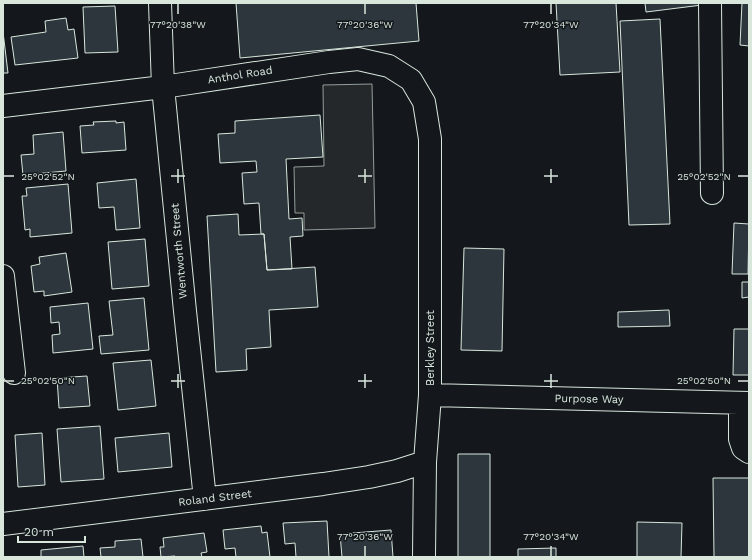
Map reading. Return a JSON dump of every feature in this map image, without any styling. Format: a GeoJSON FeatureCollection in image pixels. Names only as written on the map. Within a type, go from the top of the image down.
{"type":"FeatureCollection","features":[{"type":"Feature","properties":{"kind":"street","name":"Wentworth Street"},"geometry":{"type":"LineString","coordinates":[[160,3],[163,87],[205,499]]}},
{"type":"Feature","properties":{"kind":"street"},"geometry":{"type":"LineString","coordinates":[[710,3],[712,193]]}},
{"type":"Feature","properties":{"kind":"street","name":"Anthol Road"},"geometry":{"type":"LineString","coordinates":[[3,106],[163,87],[358,59],[389,66],[412,80],[424,102],[430,139]]}},
{"type":"Feature","properties":{"kind":"street","name":"Berkley Street"},"geometry":{"type":"LineString","coordinates":[[424,557],[425,462],[430,395],[430,139]]}},
{"type":"Feature","properties":{"kind":"street"},"geometry":{"type":"LineString","coordinates":[[3,276],[14,373]]}},
{"type":"Feature","properties":{"kind":"street","name":"Purpose Way"},"geometry":{"type":"LineString","coordinates":[[430,395],[744,403]]}},
{"type":"Feature","properties":{"kind":"street"},"geometry":{"type":"LineString","coordinates":[[744,403],[740,439],[743,448],[749,452]]}},
{"type":"Feature","properties":{"kind":"street","name":"Roland Street"},"geometry":{"type":"LineString","coordinates":[[3,524],[323,484],[397,471],[425,462]]}},
{"type":"Feature","properties":{"kind":"shaded area"},"geometry":{"type":"Polygon","coordinates":[[[372,84],[375,228],[304,230],[304,213],[295,213],[294,167],[324,166],[323,85],[372,84]]]}},
{"type":"Feature","properties":{"kind":"building"},"geometry":{"type":"Polygon","coordinates":[[[236,3],[416,3],[419,41],[240,58],[236,3]]]}},
{"type":"Feature","properties":{"kind":"building"},"geometry":{"type":"Polygon","coordinates":[[[556,3],[616,3],[620,72],[560,75],[556,3]]]}},
{"type":"Feature","properties":{"kind":"building"},"geometry":{"type":"Polygon","coordinates":[[[645,3],[702,3],[702,5],[646,12],[645,3]]]}},
{"type":"Feature","properties":{"kind":"building"},"geometry":{"type":"Polygon","coordinates":[[[742,3],[749,3],[749,46],[740,45],[742,3]]]}},
{"type":"Feature","properties":{"kind":"building"},"geometry":{"type":"Polygon","coordinates":[[[115,6],[118,52],[85,53],[83,7],[115,6]]]}},
{"type":"Feature","properties":{"kind":"building"},"geometry":{"type":"Polygon","coordinates":[[[66,18],[68,30],[74,29],[78,58],[15,65],[11,37],[46,32],[45,21],[66,18]]]}},
{"type":"Feature","properties":{"kind":"building"},"geometry":{"type":"Polygon","coordinates":[[[660,19],[670,224],[629,225],[620,21],[660,19]]]}},
{"type":"Feature","properties":{"kind":"building"},"geometry":{"type":"Polygon","coordinates":[[[3,32],[8,73],[3,73],[3,32]]]}},
{"type":"Feature","properties":{"kind":"building"},"geometry":{"type":"Polygon","coordinates":[[[320,115],[323,157],[286,159],[289,219],[302,218],[303,236],[290,237],[292,269],[267,270],[264,234],[261,234],[259,203],[244,204],[242,173],[257,172],[256,161],[220,163],[218,134],[235,133],[235,121],[320,115]]]}},
{"type":"Feature","properties":{"kind":"building"},"geometry":{"type":"Polygon","coordinates":[[[116,121],[116,123],[124,122],[126,150],[82,153],[80,126],[94,125],[93,122],[116,121]]]}},
{"type":"Feature","properties":{"kind":"building"},"geometry":{"type":"Polygon","coordinates":[[[63,132],[66,171],[23,175],[21,155],[34,154],[33,135],[63,132]]]}},
{"type":"Feature","properties":{"kind":"building"},"geometry":{"type":"Polygon","coordinates":[[[136,179],[140,228],[116,230],[114,207],[99,208],[97,183],[136,179]]]}},
{"type":"Feature","properties":{"kind":"building"},"geometry":{"type":"Polygon","coordinates":[[[68,184],[72,233],[30,237],[30,229],[25,230],[22,196],[27,196],[26,188],[68,184]]]}},
{"type":"Feature","properties":{"kind":"building"},"geometry":{"type":"Polygon","coordinates":[[[238,214],[239,235],[264,234],[267,270],[315,267],[318,307],[269,310],[271,347],[246,349],[247,370],[216,372],[207,216],[238,214]]]}},
{"type":"Feature","properties":{"kind":"building"},"geometry":{"type":"Polygon","coordinates":[[[734,223],[749,224],[748,274],[732,274],[734,223]]]}},
{"type":"Feature","properties":{"kind":"building"},"geometry":{"type":"Polygon","coordinates":[[[145,239],[149,286],[112,289],[108,242],[145,239]]]}},
{"type":"Feature","properties":{"kind":"building"},"geometry":{"type":"Polygon","coordinates":[[[464,248],[504,249],[502,351],[461,350],[464,248]]]}},
{"type":"Feature","properties":{"kind":"building"},"geometry":{"type":"Polygon","coordinates":[[[66,253],[72,292],[44,296],[44,291],[34,292],[31,266],[40,264],[39,257],[66,253]]]}},
{"type":"Feature","properties":{"kind":"building"},"geometry":{"type":"Polygon","coordinates":[[[742,282],[749,282],[749,297],[742,298],[742,282]]]}},
{"type":"Feature","properties":{"kind":"building"},"geometry":{"type":"Polygon","coordinates":[[[144,298],[149,350],[101,354],[99,336],[113,335],[109,301],[144,298]]]}},
{"type":"Feature","properties":{"kind":"building"},"geometry":{"type":"Polygon","coordinates":[[[88,303],[93,349],[53,353],[52,335],[60,334],[59,322],[51,323],[50,307],[88,303]]]}},
{"type":"Feature","properties":{"kind":"building"},"geometry":{"type":"Polygon","coordinates":[[[669,310],[670,326],[618,327],[618,312],[669,310]]]}},
{"type":"Feature","properties":{"kind":"building"},"geometry":{"type":"Polygon","coordinates":[[[734,329],[749,329],[749,375],[733,375],[734,329]]]}},
{"type":"Feature","properties":{"kind":"building"},"geometry":{"type":"Polygon","coordinates":[[[151,360],[156,406],[118,410],[113,363],[151,360]]]}},
{"type":"Feature","properties":{"kind":"building"},"geometry":{"type":"Polygon","coordinates":[[[87,376],[90,406],[59,408],[57,378],[87,376]]]}},
{"type":"Feature","properties":{"kind":"building"},"geometry":{"type":"Polygon","coordinates":[[[100,426],[104,479],[61,482],[57,429],[100,426]]]}},
{"type":"Feature","properties":{"kind":"building"},"geometry":{"type":"Polygon","coordinates":[[[42,433],[45,485],[18,487],[15,435],[42,433]]]}},
{"type":"Feature","properties":{"kind":"building"},"geometry":{"type":"Polygon","coordinates":[[[169,433],[172,467],[118,472],[115,438],[169,433]]]}},
{"type":"Feature","properties":{"kind":"building"},"geometry":{"type":"Polygon","coordinates":[[[458,454],[490,454],[490,557],[458,557],[458,454]]]}},
{"type":"Feature","properties":{"kind":"building"},"geometry":{"type":"Polygon","coordinates":[[[713,478],[749,478],[749,557],[714,557],[713,478]]]}},
{"type":"Feature","properties":{"kind":"building"},"geometry":{"type":"Polygon","coordinates":[[[327,521],[329,557],[296,557],[295,543],[285,544],[283,523],[327,521]]]}},
{"type":"Feature","properties":{"kind":"building"},"geometry":{"type":"Polygon","coordinates":[[[637,522],[682,523],[681,557],[637,557],[637,522]]]}},
{"type":"Feature","properties":{"kind":"building"},"geometry":{"type":"Polygon","coordinates":[[[261,526],[262,533],[267,532],[270,557],[236,557],[235,548],[225,549],[223,530],[261,526]]]}},
{"type":"Feature","properties":{"kind":"building"},"geometry":{"type":"Polygon","coordinates":[[[391,530],[393,557],[342,557],[340,534],[391,530]]]}},
{"type":"Feature","properties":{"kind":"building"},"geometry":{"type":"Polygon","coordinates":[[[204,533],[207,552],[201,553],[202,557],[161,557],[160,547],[164,547],[163,538],[204,533]]]}},
{"type":"Feature","properties":{"kind":"building"},"geometry":{"type":"Polygon","coordinates":[[[141,539],[143,557],[101,557],[100,548],[115,547],[115,541],[141,539]]]}},
{"type":"Feature","properties":{"kind":"building"},"geometry":{"type":"Polygon","coordinates":[[[83,546],[84,557],[41,557],[41,550],[83,546]]]}},
{"type":"Feature","properties":{"kind":"building"},"geometry":{"type":"Polygon","coordinates":[[[556,548],[556,557],[518,557],[518,549],[556,548]]]}}]}
